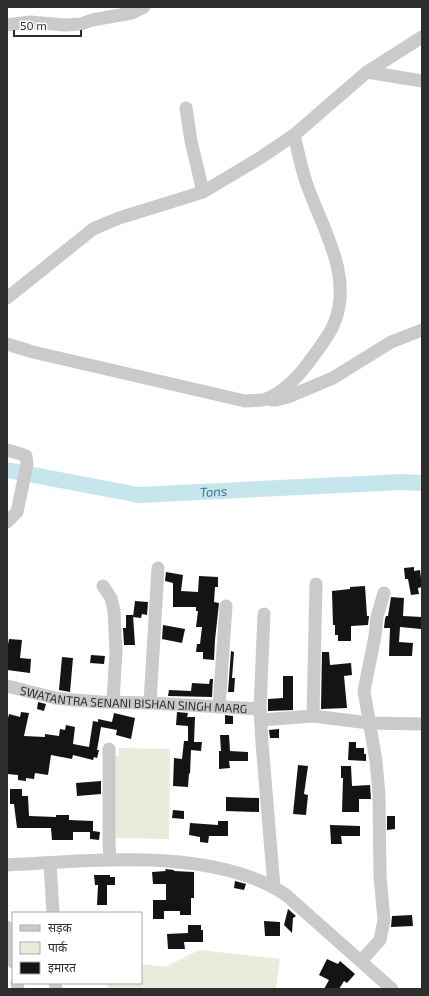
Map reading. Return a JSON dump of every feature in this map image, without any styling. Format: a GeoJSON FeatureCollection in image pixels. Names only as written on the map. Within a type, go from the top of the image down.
{"type":"FeatureCollection","features":[{"type":"Feature","properties":{"kind":"street"},"geometry":{"type":"LineString","coordinates":[[7,25],[30,22],[65,25],[81,24],[92,20],[132,12],[144,7]]}},
{"type":"Feature","properties":{"kind":"street"},"geometry":{"type":"LineString","coordinates":[[7,298],[93,229],[119,218],[203,192],[260,158],[294,135],[367,72],[422,37]]}},
{"type":"Feature","properties":{"kind":"street"},"geometry":{"type":"LineString","coordinates":[[367,72],[422,81]]}},
{"type":"Feature","properties":{"kind":"street"},"geometry":{"type":"LineString","coordinates":[[186,108],[191,141],[203,192]]}},
{"type":"Feature","properties":{"kind":"street"},"geometry":{"type":"LineString","coordinates":[[265,399],[285,388],[298,376],[324,342],[335,321],[340,298],[340,275],[331,245],[306,181],[294,135]]}},
{"type":"Feature","properties":{"kind":"street"},"geometry":{"type":"LineString","coordinates":[[7,344],[34,352],[230,398],[245,401],[265,399],[276,400],[288,397],[333,378],[391,342],[422,330]]}},
{"type":"Feature","properties":{"kind":"street"},"geometry":{"type":"LineString","coordinates":[[7,450],[26,456],[27,464],[17,512],[7,522]]}},
{"type":"Feature","properties":{"kind":"street"},"geometry":{"type":"LineString","coordinates":[[150,703],[158,568]]}},
{"type":"Feature","properties":{"kind":"street"},"geometry":{"type":"LineString","coordinates":[[313,716],[316,584]]}},
{"type":"Feature","properties":{"kind":"street"},"geometry":{"type":"LineString","coordinates":[[103,586],[111,598],[114,611],[116,651],[113,702]]}},
{"type":"Feature","properties":{"kind":"street"},"geometry":{"type":"LineString","coordinates":[[361,961],[380,940],[384,920],[380,876],[378,782],[376,761],[364,692],[384,593]]}},
{"type":"Feature","properties":{"kind":"street"},"geometry":{"type":"LineString","coordinates":[[219,707],[226,606]]}},
{"type":"Feature","properties":{"kind":"street"},"geometry":{"type":"LineString","coordinates":[[264,614],[260,715],[274,886]]}},
{"type":"Feature","properties":{"kind":"street","name":"SWATANTRA SENANI BISHAN SINGH MARG"},"geometry":{"type":"LineString","coordinates":[[7,686],[55,698],[219,707],[260,715],[313,716],[369,723],[422,724]]}},
{"type":"Feature","properties":{"kind":"street"},"geometry":{"type":"LineString","coordinates":[[109,749],[110,860]]}},
{"type":"Feature","properties":{"kind":"street"},"geometry":{"type":"LineString","coordinates":[[7,865],[110,860],[175,861],[209,865],[241,874],[274,886],[286,895],[392,989]]}},
{"type":"Feature","properties":{"kind":"street"},"geometry":{"type":"LineString","coordinates":[[50,863],[53,912]]}},
{"type":"Feature","properties":{"kind":"street"},"geometry":{"type":"LineString","coordinates":[[7,927],[12,956]]}},
{"type":"Feature","properties":{"kind":"green space"},"geometry":{"type":"Polygon","coordinates":[[[119,748],[170,749],[169,839],[112,838],[113,756],[119,756],[119,748]]]}},
{"type":"Feature","properties":{"kind":"green space"},"geometry":{"type":"Polygon","coordinates":[[[199,950],[280,959],[276,989],[107,989],[108,984],[142,984],[142,964],[165,967],[199,950]]]}},
{"type":"Feature","properties":{"kind":"building"},"geometry":{"type":"Polygon","coordinates":[[[414,567],[414,571],[420,570],[422,587],[418,588],[419,594],[411,595],[408,579],[405,579],[404,568],[414,567]]]}},
{"type":"Feature","properties":{"kind":"building"},"geometry":{"type":"Polygon","coordinates":[[[166,572],[183,575],[181,591],[198,592],[199,576],[218,577],[218,587],[215,587],[214,602],[219,603],[214,660],[203,659],[203,652],[196,652],[197,644],[200,644],[202,627],[196,627],[198,611],[196,611],[196,607],[173,607],[173,583],[165,581],[166,572]]]}},
{"type":"Feature","properties":{"kind":"building"},"geometry":{"type":"Polygon","coordinates":[[[365,586],[367,616],[369,616],[368,625],[351,626],[351,641],[338,641],[338,635],[335,635],[335,625],[333,625],[332,591],[350,589],[350,587],[365,586]]]}},
{"type":"Feature","properties":{"kind":"building"},"geometry":{"type":"Polygon","coordinates":[[[391,597],[404,598],[403,616],[422,617],[421,629],[400,627],[399,642],[413,643],[412,656],[389,656],[390,628],[384,628],[386,616],[388,616],[391,597]]]}},
{"type":"Feature","properties":{"kind":"building"},"geometry":{"type":"Polygon","coordinates":[[[135,601],[148,602],[147,615],[142,614],[141,618],[133,617],[135,601]]]}},
{"type":"Feature","properties":{"kind":"building"},"geometry":{"type":"Polygon","coordinates":[[[126,615],[133,615],[135,645],[124,645],[123,628],[126,628],[126,615]]]}},
{"type":"Feature","properties":{"kind":"building"},"geometry":{"type":"Polygon","coordinates":[[[163,625],[185,629],[182,643],[162,639],[163,625]]]}},
{"type":"Feature","properties":{"kind":"building"},"geometry":{"type":"Polygon","coordinates":[[[9,639],[22,640],[20,658],[31,659],[30,673],[7,670],[7,649],[9,639]]]}},
{"type":"Feature","properties":{"kind":"building"},"geometry":{"type":"Polygon","coordinates":[[[231,651],[234,652],[232,678],[235,678],[234,692],[228,692],[231,651]]]}},
{"type":"Feature","properties":{"kind":"building"},"geometry":{"type":"Polygon","coordinates":[[[322,652],[329,652],[330,665],[351,663],[352,675],[344,676],[347,708],[321,709],[322,652]]]}},
{"type":"Feature","properties":{"kind":"building"},"geometry":{"type":"Polygon","coordinates":[[[91,655],[105,656],[104,664],[90,663],[91,655]]]}},
{"type":"Feature","properties":{"kind":"building"},"geometry":{"type":"Polygon","coordinates":[[[62,657],[73,658],[70,692],[59,690],[62,657]]]}},
{"type":"Feature","properties":{"kind":"building"},"geometry":{"type":"Polygon","coordinates":[[[283,676],[293,676],[293,710],[268,711],[268,699],[283,698],[283,676]]]}},
{"type":"Feature","properties":{"kind":"building"},"geometry":{"type":"Polygon","coordinates":[[[210,679],[213,679],[212,697],[168,696],[169,690],[191,691],[192,683],[209,684],[210,679]]]}},
{"type":"Feature","properties":{"kind":"building"},"geometry":{"type":"Polygon","coordinates":[[[38,702],[46,704],[44,711],[37,709],[38,702]]]}},
{"type":"Feature","properties":{"kind":"building"},"geometry":{"type":"Polygon","coordinates":[[[21,712],[29,713],[24,736],[45,737],[45,734],[59,736],[60,729],[65,730],[66,725],[75,727],[73,744],[89,747],[93,721],[98,722],[98,719],[112,722],[114,713],[135,718],[131,739],[116,735],[117,730],[101,727],[97,758],[94,757],[93,760],[73,755],[72,759],[51,755],[48,775],[35,773],[34,779],[26,778],[26,781],[18,780],[18,775],[7,774],[7,722],[9,714],[20,717],[21,712]]]}},
{"type":"Feature","properties":{"kind":"building"},"geometry":{"type":"Polygon","coordinates":[[[177,712],[188,713],[187,717],[195,717],[194,742],[202,742],[201,751],[191,750],[188,787],[173,786],[174,758],[182,759],[184,741],[188,741],[188,726],[176,725],[177,712]]]}},
{"type":"Feature","properties":{"kind":"building"},"geometry":{"type":"Polygon","coordinates":[[[225,715],[233,716],[233,724],[225,724],[225,715]]]}},
{"type":"Feature","properties":{"kind":"building"},"geometry":{"type":"Polygon","coordinates":[[[279,729],[279,738],[270,738],[269,730],[279,729]]]}},
{"type":"Feature","properties":{"kind":"building"},"geometry":{"type":"Polygon","coordinates":[[[220,735],[229,735],[230,751],[248,752],[248,761],[229,761],[230,768],[219,769],[219,751],[221,751],[220,735]]]}},
{"type":"Feature","properties":{"kind":"building"},"geometry":{"type":"Polygon","coordinates":[[[349,742],[356,742],[356,748],[364,748],[366,761],[348,760],[349,742]]]}},
{"type":"Feature","properties":{"kind":"building"},"geometry":{"type":"Polygon","coordinates":[[[298,765],[308,766],[304,794],[308,795],[306,815],[293,814],[298,765]]]}},
{"type":"Feature","properties":{"kind":"building"},"geometry":{"type":"Polygon","coordinates":[[[341,766],[351,766],[352,786],[370,785],[371,799],[359,799],[359,812],[342,812],[343,778],[341,778],[341,766]]]}},
{"type":"Feature","properties":{"kind":"building"},"geometry":{"type":"Polygon","coordinates":[[[101,781],[101,794],[77,796],[76,783],[101,781]]]}},
{"type":"Feature","properties":{"kind":"building"},"geometry":{"type":"Polygon","coordinates":[[[10,789],[22,789],[22,796],[28,796],[29,816],[56,817],[56,815],[69,815],[69,820],[93,821],[93,831],[100,832],[99,840],[90,839],[90,832],[73,832],[73,840],[52,840],[51,828],[17,828],[14,804],[10,804],[10,789]]]}},
{"type":"Feature","properties":{"kind":"building"},"geometry":{"type":"Polygon","coordinates":[[[226,797],[259,798],[259,812],[226,811],[226,797]]]}},
{"type":"Feature","properties":{"kind":"building"},"geometry":{"type":"Polygon","coordinates":[[[173,810],[184,811],[184,819],[172,818],[173,810]]]}},
{"type":"Feature","properties":{"kind":"building"},"geometry":{"type":"Polygon","coordinates":[[[387,816],[395,816],[395,829],[387,830],[387,816]]]}},
{"type":"Feature","properties":{"kind":"building"},"geometry":{"type":"Polygon","coordinates":[[[218,821],[228,821],[228,836],[209,836],[208,843],[200,842],[200,837],[189,835],[190,823],[218,825],[218,821]]]}},
{"type":"Feature","properties":{"kind":"building"},"geometry":{"type":"Polygon","coordinates":[[[330,825],[360,826],[360,836],[341,836],[342,844],[331,844],[330,825]]]}},
{"type":"Feature","properties":{"kind":"building"},"geometry":{"type":"Polygon","coordinates":[[[165,869],[194,872],[194,898],[191,898],[191,915],[180,915],[180,911],[164,911],[164,919],[153,919],[153,900],[166,900],[166,884],[153,884],[152,872],[166,871],[165,869]]]}},
{"type":"Feature","properties":{"kind":"building"},"geometry":{"type":"Polygon","coordinates":[[[94,875],[110,875],[110,877],[115,877],[115,885],[107,885],[107,905],[97,905],[98,885],[95,885],[94,875]]]}},
{"type":"Feature","properties":{"kind":"building"},"geometry":{"type":"Polygon","coordinates":[[[235,881],[246,884],[244,890],[234,888],[235,881]]]}},
{"type":"Feature","properties":{"kind":"building"},"geometry":{"type":"Polygon","coordinates":[[[288,909],[296,916],[293,918],[292,933],[284,925],[288,909]]]}},
{"type":"Feature","properties":{"kind":"building"},"geometry":{"type":"Polygon","coordinates":[[[412,915],[413,926],[391,927],[392,916],[412,915]]]}},
{"type":"Feature","properties":{"kind":"building"},"geometry":{"type":"Polygon","coordinates":[[[264,921],[280,922],[280,936],[265,936],[264,921]]]}},
{"type":"Feature","properties":{"kind":"building"},"geometry":{"type":"Polygon","coordinates":[[[188,925],[201,925],[201,930],[203,930],[203,942],[184,942],[185,949],[168,949],[167,934],[188,933],[188,925]]]}},
{"type":"Feature","properties":{"kind":"building"},"geometry":{"type":"Polygon","coordinates":[[[327,959],[338,964],[340,961],[355,974],[347,983],[344,981],[339,989],[324,989],[329,980],[319,975],[327,959]]]}},
{"type":"Feature","properties":{"kind":"waterway","name":"Tons"},"geometry":{"type":"LineString","coordinates":[[7,470],[139,495],[402,482],[422,483]]}}]}
